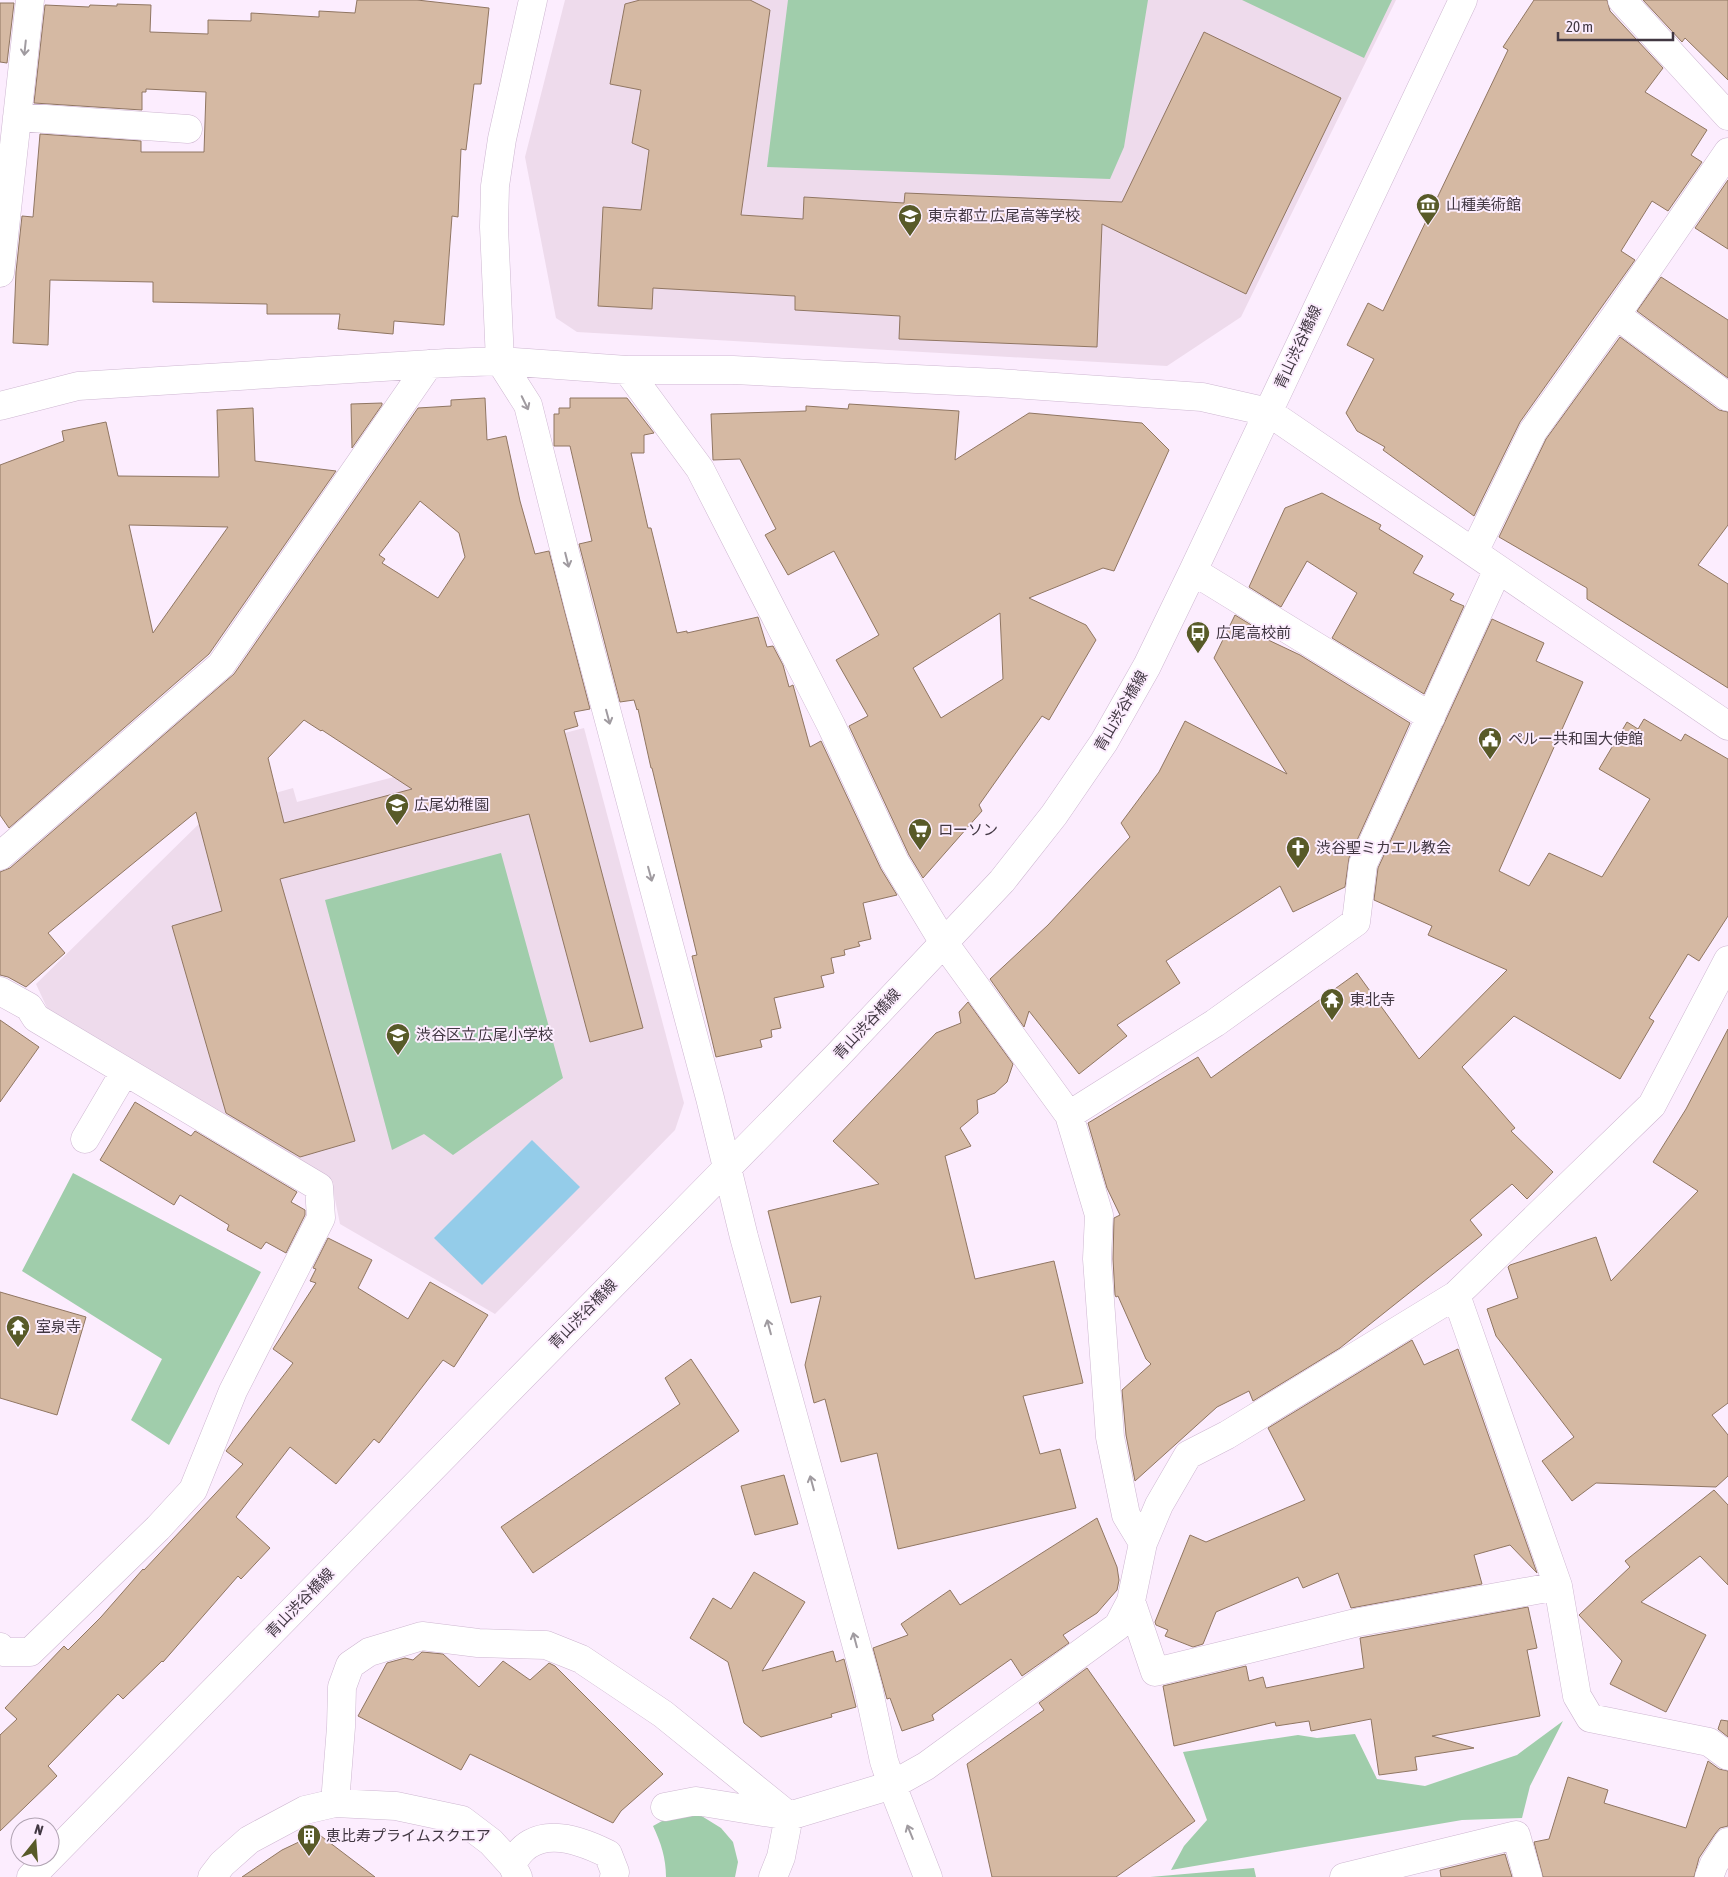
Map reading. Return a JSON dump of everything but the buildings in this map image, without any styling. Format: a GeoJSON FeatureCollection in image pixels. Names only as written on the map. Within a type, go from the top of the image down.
{"type":"FeatureCollection","features":[{"type":"Feature","properties":{"kind":"street"},"geometry":{"type":"LineString","coordinates":[[0,273],[17,117],[11,74],[30,0]]}},
{"type":"Feature","properties":{"kind":"street"},"geometry":{"type":"LineString","coordinates":[[532,0],[502,139],[495,186],[494,227],[500,361],[528,405],[579,608],[744,1237],[868,1687],[884,1761],[928,1877]]}},
{"type":"Feature","properties":{"kind":"street","name":"青山渋谷橋線"},"geometry":{"type":"LineString","coordinates":[[31,1877],[837,1056],[1002,881],[1054,815],[1104,742],[1146,666],[1193,571],[1463,0]]}},
{"type":"Feature","properties":{"kind":"street"},"geometry":{"type":"LineString","coordinates":[[1622,0],[1728,116]]}},
{"type":"Feature","properties":{"kind":"street"},"geometry":{"type":"LineString","coordinates":[[17,117],[188,129]]}},
{"type":"Feature","properties":{"kind":"street"},"geometry":{"type":"LineString","coordinates":[[1474,552],[1533,431],[1727,157]]}},
{"type":"Feature","properties":{"kind":"street"},"geometry":{"type":"LineString","coordinates":[[1616,315],[1728,397]]}},
{"type":"Feature","properties":{"kind":"street"},"geometry":{"type":"LineString","coordinates":[[0,406],[78,386],[500,361],[627,370],[734,370],[1008,383],[1202,397],[1268,412],[1728,726]]}},
{"type":"Feature","properties":{"kind":"street"},"geometry":{"type":"LineString","coordinates":[[0,856],[221,665],[429,364]]}},
{"type":"Feature","properties":{"kind":"street"},"geometry":{"type":"LineString","coordinates":[[627,370],[700,469],[831,725],[895,862],[944,943],[1069,1116],[1099,1215],[1097,1259],[1110,1437],[1126,1515],[1143,1543]]}},
{"type":"Feature","properties":{"kind":"street"},"geometry":{"type":"LineString","coordinates":[[1069,1116],[1215,1023],[1356,922],[1363,864],[1498,568]]}},
{"type":"Feature","properties":{"kind":"street"},"geometry":{"type":"LineString","coordinates":[[1193,571],[1431,718]]}},
{"type":"Feature","properties":{"kind":"street"},"geometry":{"type":"LineString","coordinates":[[665,1807],[696,1801],[789,1816],[892,1785],[926,1766],[1118,1626],[1132,1601],[1143,1543],[1159,1505],[1188,1455],[1227,1435],[1456,1295],[1652,1104],[1728,960]]}},
{"type":"Feature","properties":{"kind":"street"},"geometry":{"type":"LineString","coordinates":[[0,991],[29,1007],[36,1018],[319,1187],[321,1218],[233,1391],[193,1490],[158,1528],[30,1652],[4,1652],[0,1647]]}},
{"type":"Feature","properties":{"kind":"street"},"geometry":{"type":"LineString","coordinates":[[85,1139],[125,1071]]}},
{"type":"Feature","properties":{"kind":"street"},"geometry":{"type":"LineString","coordinates":[[1456,1295],[1558,1586],[1577,1696],[1590,1718],[1710,1742],[1728,1756]]}},
{"type":"Feature","properties":{"kind":"street"},"geometry":{"type":"LineString","coordinates":[[1132,1601],[1155,1672],[1359,1622],[1558,1586]]}},
{"type":"Feature","properties":{"kind":"street"},"geometry":{"type":"LineString","coordinates":[[335,1803],[342,1687],[350,1665],[369,1652],[422,1636],[478,1643],[546,1645],[581,1659],[662,1714],[789,1816]]}},
{"type":"Feature","properties":{"kind":"street"},"geometry":{"type":"LineString","coordinates":[[212,1877],[222,1864],[249,1840],[305,1810],[335,1803],[396,1806],[462,1820],[491,1842],[514,1871]]}},
{"type":"Feature","properties":{"kind":"street"},"geometry":{"type":"LineString","coordinates":[[774,1877],[781,1857],[789,1816]]}},
{"type":"Feature","properties":{"kind":"street"},"geometry":{"type":"LineString","coordinates":[[1344,1877],[1516,1835],[1528,1877]]}},
{"type":"Feature","properties":{"kind":"street"},"geometry":{"type":"LineString","coordinates":[[514,1871],[516,1854],[537,1840],[562,1837],[585,1843],[608,1854],[615,1874]]}},
{"type":"Feature","properties":{"kind":"street"},"geometry":{"type":"LineString","coordinates":[[1710,1877],[1714,1864],[1728,1842]]}},
{"type":"Feature","properties":{"kind":"street"},"geometry":{"type":"LineString","coordinates":[[615,1874],[627,1847]]}},
{"type":"Feature","properties":{"kind":"shaded area","name":"東京都立 広尾高等学校"},"geometry":{"type":"Polygon","coordinates":[[[565,0],[1396,0],[1241,317],[1167,366],[577,332],[556,318],[525,157],[565,0]]]}},
{"type":"Feature","properties":{"kind":"shaded area","name":"渋谷区立 広尾小学校"},"geometry":{"type":"Polygon","coordinates":[[[584,728],[684,1103],[675,1130],[495,1314],[340,1224],[331,1180],[48,1010],[36,984],[212,811],[293,788],[297,802],[584,728]]]}},
{"type":"Feature","properties":{"kind":"green space"},"geometry":{"type":"Polygon","coordinates":[[[788,0],[1148,0],[1124,147],[1110,179],[767,167],[788,0]]]}},
{"type":"Feature","properties":{"kind":"green space"},"geometry":{"type":"Polygon","coordinates":[[[1242,0],[1392,0],[1364,58],[1242,0]]]}},
{"type":"Feature","properties":{"kind":"green space"},"geometry":{"type":"Polygon","coordinates":[[[501,853],[563,1078],[453,1155],[424,1134],[392,1150],[325,900],[501,853]]]}},
{"type":"Feature","properties":{"kind":"green space"},"geometry":{"type":"Polygon","coordinates":[[[73,1173],[261,1272],[169,1445],[131,1420],[162,1359],[22,1271],[73,1173]]]}},
{"type":"Feature","properties":{"kind":"green space"},"geometry":{"type":"Polygon","coordinates":[[[1563,1721],[1530,1786],[1522,1818],[1462,1820],[1171,1870],[1184,1846],[1207,1820],[1183,1752],[1298,1735],[1317,1738],[1355,1734],[1377,1779],[1425,1786],[1517,1755],[1563,1721]]]}},
{"type":"Feature","properties":{"kind":"green space"},"geometry":{"type":"Polygon","coordinates":[[[673,1815],[700,1815],[721,1828],[733,1842],[738,1862],[735,1877],[666,1877],[662,1851],[653,1826],[673,1815]]]}},
{"type":"Feature","properties":{"kind":"green space"},"geometry":{"type":"Polygon","coordinates":[[[1254,1868],[1256,1877],[1150,1877],[1254,1868]]]}},
{"type":"Feature","properties":{"kind":"water"},"geometry":{"type":"Polygon","coordinates":[[[532,1140],[580,1187],[482,1285],[434,1238],[532,1140]]]}},
{"type":"Feature","properties":{"kind":"place","name":"山種美術館"},"geometry":{"type":"Point","coordinates":[1428,226]}},
{"type":"Feature","properties":{"kind":"place","name":"東京都立 広尾高等学校"},"geometry":{"type":"Point","coordinates":[910,237]}},
{"type":"Feature","properties":{"kind":"place","name":"広尾高校前"},"geometry":{"type":"Point","coordinates":[1198,654]}},
{"type":"Feature","properties":{"kind":"place","name":"ペルー共和国大使館"},"geometry":{"type":"Point","coordinates":[1490,760]}},
{"type":"Feature","properties":{"kind":"place","name":"広尾幼稚園"},"geometry":{"type":"Point","coordinates":[397,826]}},
{"type":"Feature","properties":{"kind":"place","name":"ローソン"},"geometry":{"type":"Point","coordinates":[920,851]}},
{"type":"Feature","properties":{"kind":"place","name":"渋谷聖ミカエル教会"},"geometry":{"type":"Point","coordinates":[1298,869]}},
{"type":"Feature","properties":{"kind":"place","name":"東北寺"},"geometry":{"type":"Point","coordinates":[1332,1021]}},
{"type":"Feature","properties":{"kind":"place","name":"渋谷区立 広尾小学校"},"geometry":{"type":"Point","coordinates":[398,1056]}},
{"type":"Feature","properties":{"kind":"place","name":"室泉寺"},"geometry":{"type":"Point","coordinates":[18,1348]}},
{"type":"Feature","properties":{"kind":"place","name":"恵比寿プライムスクエア"},"geometry":{"type":"Point","coordinates":[309,1857]}}]}
